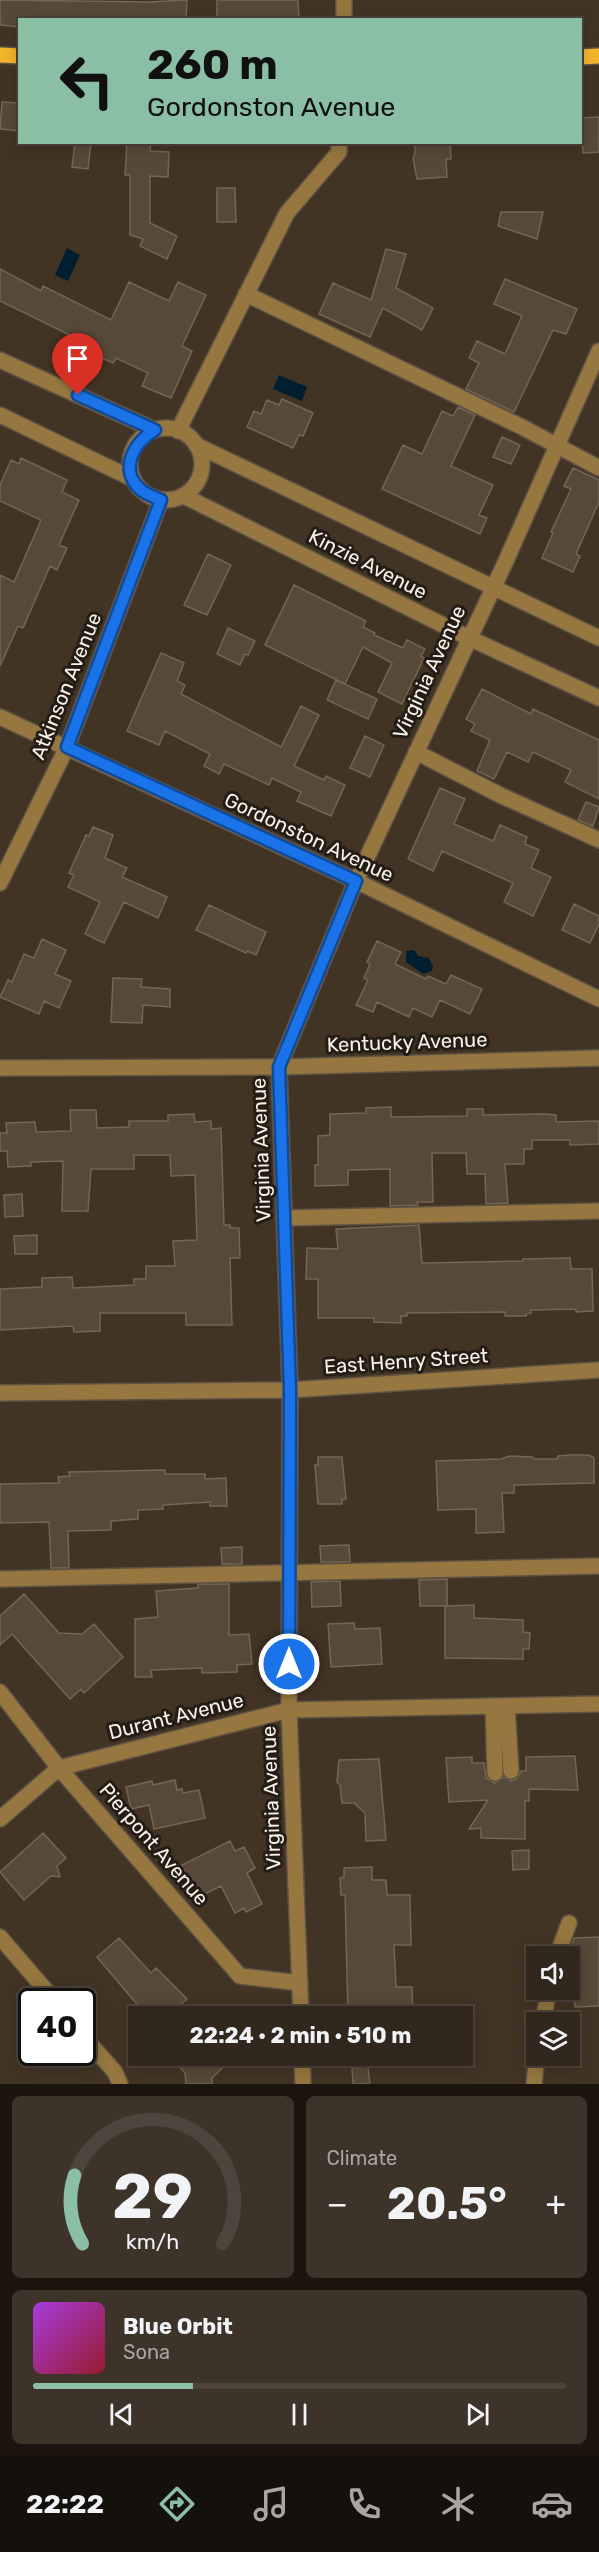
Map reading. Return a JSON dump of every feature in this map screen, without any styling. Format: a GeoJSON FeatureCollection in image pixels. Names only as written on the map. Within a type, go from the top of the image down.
{"type":"FeatureCollection","features":[{"type":"Feature","properties":{"kind":"main road"},"geometry":{"type":"LineString","coordinates":[[0,55],[18,56]]}},
{"type":"Feature","properties":{"kind":"main road"},"geometry":{"type":"LineString","coordinates":[[582,57],[599,56]]}},
{"type":"Feature","properties":{"kind":"street"},"geometry":{"type":"LineString","coordinates":[[344,0],[344,18]]}},
{"type":"Feature","properties":{"kind":"street"},"geometry":{"type":"LineString","coordinates":[[178,431],[287,213],[339,152],[339,144]]}},
{"type":"Feature","properties":{"kind":"street"},"geometry":{"type":"LineString","coordinates":[[246,294],[522,427],[599,468]]}},
{"type":"Feature","properties":{"kind":"street","name":"Virginia Avenue"},"geometry":{"type":"LineString","coordinates":[[301,2006],[289,1710],[290,1390],[279,1067],[356,881],[599,351]]}},
{"type":"Feature","properties":{"kind":"street"},"geometry":{"type":"LineString","coordinates":[[0,360],[155,430],[178,431],[196,445],[201,456],[202,467],[199,479],[193,489],[173,500],[161,500],[140,489],[133,479],[130,468],[131,456],[136,445],[155,430]]}},
{"type":"Feature","properties":{"kind":"street"},"geometry":{"type":"LineString","coordinates":[[0,415],[133,479]]}},
{"type":"Feature","properties":{"kind":"street","name":"Kinzie Avenue"},"geometry":{"type":"LineString","coordinates":[[196,445],[599,638]]}},
{"type":"Feature","properties":{"kind":"street","name":"Kinzie Avenue"},"geometry":{"type":"LineString","coordinates":[[184,496],[469,638],[599,698]]}},
{"type":"Feature","properties":{"kind":"street","name":"Atkinson Avenue"},"geometry":{"type":"LineString","coordinates":[[0,883],[67,747],[161,500]]}},
{"type":"Feature","properties":{"kind":"street","name":"Gordonston Avenue"},"geometry":{"type":"LineString","coordinates":[[0,717],[356,881],[599,999]]}},
{"type":"Feature","properties":{"kind":"street"},"geometry":{"type":"LineString","coordinates":[[416,752],[500,795],[599,840]]}},
{"type":"Feature","properties":{"kind":"street","name":"Kentucky Avenue"},"geometry":{"type":"LineString","coordinates":[[0,1068],[279,1067],[599,1058]]}},
{"type":"Feature","properties":{"kind":"street"},"geometry":{"type":"LineString","coordinates":[[284,1218],[599,1211]]}},
{"type":"Feature","properties":{"kind":"street","name":"East Henry Street"},"geometry":{"type":"LineString","coordinates":[[0,1393],[290,1390],[599,1370]]}},
{"type":"Feature","properties":{"kind":"street"},"geometry":{"type":"LineString","coordinates":[[0,1579],[599,1566]]}},
{"type":"Feature","properties":{"kind":"street","name":"Pierpont Avenue"},"geometry":{"type":"LineString","coordinates":[[0,1692],[59,1768],[240,1976],[300,1983]]}},
{"type":"Feature","properties":{"kind":"street","name":"Durant Avenue"},"geometry":{"type":"LineString","coordinates":[[0,1820],[59,1768],[289,1710],[599,1704]]}},
{"type":"Feature","properties":{"kind":"street"},"geometry":{"type":"LineString","coordinates":[[500,1706],[511,1771]]}},
{"type":"Feature","properties":{"kind":"street"},"geometry":{"type":"LineString","coordinates":[[495,1773],[500,1706]]}},
{"type":"Feature","properties":{"kind":"street"},"geometry":{"type":"LineString","coordinates":[[561,1946],[569,1923]]}},
{"type":"Feature","properties":{"kind":"street"},"geometry":{"type":"LineString","coordinates":[[0,1936],[44,1988]]}},
{"type":"Feature","properties":{"kind":"street"},"geometry":{"type":"LineString","coordinates":[[96,2051],[115,2072],[120,2084]]}},
{"type":"Feature","properties":{"kind":"street"},"geometry":{"type":"LineString","coordinates":[[302,2066],[303,2084]]}},
{"type":"Feature","properties":{"kind":"street"},"geometry":{"type":"LineString","coordinates":[[534,2084],[536,2066]]}},
{"type":"Feature","properties":{"kind":"water"},"geometry":{"type":"Polygon","coordinates":[[[67,248],[80,255],[68,281],[55,275],[67,248]]]}},
{"type":"Feature","properties":{"kind":"water"},"geometry":{"type":"Polygon","coordinates":[[[279,375],[307,387],[302,401],[273,389],[279,375]]]}},
{"type":"Feature","properties":{"kind":"water"},"geometry":{"type":"Polygon","coordinates":[[[414,950],[418,956],[429,958],[433,967],[432,971],[423,974],[406,962],[406,951],[414,950]]]}},
{"type":"Feature","properties":{"kind":"building"},"geometry":{"type":"Polygon","coordinates":[[[0,0],[149,2],[187,0],[186,18],[18,18],[18,27],[0,25],[0,0]]]}},
{"type":"Feature","properties":{"kind":"building"},"geometry":{"type":"Polygon","coordinates":[[[217,0],[298,0],[299,18],[217,18],[217,0]]]}},
{"type":"Feature","properties":{"kind":"building"},"geometry":{"type":"Polygon","coordinates":[[[2,102],[18,103],[18,131],[0,129],[2,102]]]}},
{"type":"Feature","properties":{"kind":"building"},"geometry":{"type":"Polygon","coordinates":[[[599,117],[599,152],[583,153],[582,118],[599,117]]]}},
{"type":"Feature","properties":{"kind":"building"},"geometry":{"type":"Polygon","coordinates":[[[75,144],[91,144],[88,169],[72,167],[75,144]]]}},
{"type":"Feature","properties":{"kind":"building"},"geometry":{"type":"Polygon","coordinates":[[[127,144],[151,144],[150,151],[169,152],[168,177],[150,176],[150,223],[177,236],[167,259],[140,246],[143,239],[130,235],[130,175],[125,175],[127,144]]]}},
{"type":"Feature","properties":{"kind":"building"},"geometry":{"type":"Polygon","coordinates":[[[415,144],[450,144],[451,159],[446,159],[447,177],[417,179],[413,158],[415,144]]]}},
{"type":"Feature","properties":{"kind":"building"},"geometry":{"type":"Polygon","coordinates":[[[217,188],[235,188],[236,222],[217,222],[217,188]]]}},
{"type":"Feature","properties":{"kind":"building"},"geometry":{"type":"Polygon","coordinates":[[[501,212],[543,212],[537,239],[498,226],[501,212]]]}},
{"type":"Feature","properties":{"kind":"building"},"geometry":{"type":"Polygon","coordinates":[[[386,249],[406,254],[396,288],[433,308],[422,330],[383,308],[370,337],[319,314],[333,283],[371,300],[386,249]]]}},
{"type":"Feature","properties":{"kind":"building"},"geometry":{"type":"Polygon","coordinates":[[[0,269],[41,291],[43,286],[111,320],[129,282],[169,301],[178,282],[206,295],[182,346],[192,351],[171,398],[142,386],[148,373],[116,358],[113,363],[89,352],[86,360],[66,350],[72,336],[0,301],[0,269]]]}},
{"type":"Feature","properties":{"kind":"building"},"geometry":{"type":"Polygon","coordinates":[[[505,279],[577,309],[566,334],[553,330],[514,412],[466,389],[479,363],[469,358],[477,341],[505,354],[522,316],[494,304],[505,279]]]}},
{"type":"Feature","properties":{"kind":"building"},"geometry":{"type":"Polygon","coordinates":[[[282,399],[313,413],[303,436],[299,435],[293,448],[247,427],[254,411],[261,414],[267,400],[279,405],[282,399]]]}},
{"type":"Feature","properties":{"kind":"building"},"geometry":{"type":"Polygon","coordinates":[[[458,407],[475,415],[451,466],[493,485],[479,515],[487,518],[480,534],[382,489],[403,445],[422,454],[442,411],[453,416],[458,407]]]}},
{"type":"Feature","properties":{"kind":"building"},"geometry":{"type":"Polygon","coordinates":[[[502,437],[520,445],[511,464],[493,457],[502,437]]]}},
{"type":"Feature","properties":{"kind":"building"},"geometry":{"type":"Polygon","coordinates":[[[21,458],[67,480],[62,492],[79,500],[59,545],[67,548],[57,570],[50,566],[23,628],[18,626],[0,666],[0,575],[14,582],[41,520],[0,501],[0,485],[11,460],[19,464],[21,458]]]}},
{"type":"Feature","properties":{"kind":"building"},"geometry":{"type":"Polygon","coordinates":[[[573,468],[599,480],[599,502],[576,554],[580,556],[573,572],[542,558],[571,489],[564,486],[573,468]]]}},
{"type":"Feature","properties":{"kind":"building"},"geometry":{"type":"Polygon","coordinates":[[[208,554],[231,565],[207,615],[184,605],[208,554]]]}},
{"type":"Feature","properties":{"kind":"building"},"geometry":{"type":"Polygon","coordinates":[[[294,585],[366,621],[363,627],[375,633],[374,635],[403,648],[407,640],[425,649],[421,656],[424,658],[402,704],[378,692],[392,663],[363,647],[345,684],[265,645],[294,585]]]}},
{"type":"Feature","properties":{"kind":"building"},"geometry":{"type":"Polygon","coordinates":[[[228,628],[255,641],[240,665],[217,654],[228,628]]]}},
{"type":"Feature","properties":{"kind":"building"},"geometry":{"type":"Polygon","coordinates":[[[161,653],[184,663],[177,681],[185,685],[181,694],[281,747],[301,706],[319,715],[294,766],[324,780],[326,776],[345,785],[331,816],[297,801],[301,792],[272,778],[269,785],[224,764],[219,774],[204,766],[210,754],[165,731],[159,745],[127,731],[161,653]]]}},
{"type":"Feature","properties":{"kind":"building"},"geometry":{"type":"Polygon","coordinates":[[[336,680],[377,699],[368,719],[327,700],[336,680]]]}},
{"type":"Feature","properties":{"kind":"building"},"geometry":{"type":"Polygon","coordinates":[[[482,689],[531,714],[533,709],[599,740],[599,799],[565,782],[571,770],[533,752],[528,762],[507,752],[494,779],[477,771],[490,740],[471,731],[475,724],[466,719],[482,689]]]}},
{"type":"Feature","properties":{"kind":"building"},"geometry":{"type":"Polygon","coordinates":[[[365,736],[384,745],[370,777],[350,768],[365,736]]]}},
{"type":"Feature","properties":{"kind":"building"},"geometry":{"type":"Polygon","coordinates":[[[440,788],[465,799],[454,824],[493,841],[500,825],[527,837],[525,844],[539,850],[531,868],[551,877],[533,916],[504,902],[513,883],[442,851],[433,871],[408,859],[440,788]]]}},
{"type":"Feature","properties":{"kind":"building"},"geometry":{"type":"Polygon","coordinates":[[[586,802],[599,807],[593,826],[578,820],[586,802]]]}},
{"type":"Feature","properties":{"kind":"building"},"geometry":{"type":"Polygon","coordinates":[[[93,827],[113,835],[105,858],[127,868],[122,877],[167,897],[158,918],[124,902],[104,943],[85,934],[100,902],[68,887],[74,875],[69,873],[86,835],[89,836],[93,827]]]}},
{"type":"Feature","properties":{"kind":"building"},"geometry":{"type":"Polygon","coordinates":[[[574,904],[599,916],[599,924],[590,943],[562,930],[574,904]]]}},
{"type":"Feature","properties":{"kind":"building"},"geometry":{"type":"Polygon","coordinates":[[[209,905],[266,932],[256,955],[247,951],[246,953],[196,930],[209,905]]]}},
{"type":"Feature","properties":{"kind":"building"},"geometry":{"type":"Polygon","coordinates":[[[42,939],[66,950],[55,974],[71,981],[59,1008],[44,1001],[39,1014],[0,997],[8,980],[12,982],[24,954],[34,958],[42,939]]]}},
{"type":"Feature","properties":{"kind":"building"},"geometry":{"type":"Polygon","coordinates":[[[377,941],[401,952],[395,964],[426,979],[428,976],[446,984],[451,975],[482,989],[470,1014],[440,1000],[432,1017],[413,1008],[409,1017],[377,1002],[373,1012],[356,1005],[368,980],[364,978],[370,964],[367,962],[377,941]]]}},
{"type":"Feature","properties":{"kind":"building"},"geometry":{"type":"Polygon","coordinates":[[[113,978],[142,979],[141,987],[170,989],[170,1007],[143,1005],[142,1023],[111,1022],[113,978]]]}},
{"type":"Feature","properties":{"kind":"building"},"geometry":{"type":"Polygon","coordinates":[[[391,1107],[391,1117],[467,1116],[467,1109],[483,1109],[483,1115],[546,1114],[556,1115],[556,1122],[599,1121],[599,1144],[570,1145],[570,1140],[532,1140],[532,1149],[524,1149],[524,1164],[505,1164],[508,1203],[486,1204],[485,1174],[467,1174],[466,1153],[432,1153],[433,1202],[390,1206],[390,1169],[348,1170],[348,1185],[315,1186],[318,1136],[330,1135],[330,1114],[366,1113],[366,1108],[391,1107]]]}},
{"type":"Feature","properties":{"kind":"building"},"geometry":{"type":"Polygon","coordinates":[[[70,1110],[96,1110],[97,1128],[129,1127],[129,1121],[168,1121],[168,1115],[194,1114],[195,1122],[211,1121],[211,1129],[221,1128],[224,1225],[239,1228],[240,1258],[230,1258],[232,1325],[186,1325],[186,1313],[100,1313],[100,1331],[74,1332],[73,1326],[0,1330],[0,1289],[42,1287],[42,1278],[72,1277],[73,1288],[134,1285],[134,1279],[146,1279],[146,1266],[175,1266],[173,1241],[197,1240],[195,1175],[171,1176],[170,1155],[134,1155],[134,1169],[91,1169],[88,1211],[62,1211],[63,1161],[31,1162],[31,1166],[8,1167],[7,1151],[0,1151],[0,1133],[7,1133],[6,1123],[35,1122],[36,1132],[71,1131],[70,1110]]]}},
{"type":"Feature","properties":{"kind":"building"},"geometry":{"type":"Polygon","coordinates":[[[22,1194],[23,1216],[5,1217],[4,1195],[22,1194]]]}},
{"type":"Feature","properties":{"kind":"building"},"geometry":{"type":"Polygon","coordinates":[[[419,1225],[422,1263],[570,1258],[571,1269],[592,1269],[593,1311],[531,1310],[531,1313],[526,1316],[505,1316],[505,1312],[407,1313],[407,1316],[401,1316],[401,1323],[374,1322],[374,1318],[318,1318],[318,1279],[306,1279],[307,1248],[338,1249],[336,1229],[419,1225]]]}},
{"type":"Feature","properties":{"kind":"building"},"geometry":{"type":"Polygon","coordinates":[[[37,1235],[37,1254],[15,1254],[14,1236],[37,1235]]]}},
{"type":"Feature","properties":{"kind":"building"},"geometry":{"type":"Polygon","coordinates":[[[589,1455],[594,1458],[594,1483],[514,1485],[514,1493],[502,1493],[504,1532],[476,1533],[476,1509],[438,1510],[436,1461],[501,1459],[510,1456],[557,1459],[558,1456],[589,1455]]]}},
{"type":"Feature","properties":{"kind":"building"},"geometry":{"type":"Polygon","coordinates":[[[318,1457],[342,1457],[346,1499],[342,1499],[342,1504],[318,1504],[315,1465],[318,1465],[318,1457]]]}},
{"type":"Feature","properties":{"kind":"building"},"geometry":{"type":"Polygon","coordinates":[[[165,1470],[165,1474],[205,1474],[205,1479],[226,1478],[227,1506],[210,1506],[210,1502],[163,1505],[163,1509],[138,1510],[138,1519],[111,1521],[111,1530],[68,1531],[69,1568],[51,1568],[49,1522],[0,1523],[0,1484],[59,1483],[58,1477],[70,1476],[69,1472],[165,1470]]]}},
{"type":"Feature","properties":{"kind":"building"},"geometry":{"type":"Polygon","coordinates":[[[349,1545],[350,1562],[321,1562],[320,1546],[349,1545]]]}},
{"type":"Feature","properties":{"kind":"building"},"geometry":{"type":"Polygon","coordinates":[[[242,1547],[242,1564],[222,1564],[221,1548],[242,1547]]]}},
{"type":"Feature","properties":{"kind":"building"},"geometry":{"type":"Polygon","coordinates":[[[447,1579],[447,1606],[420,1606],[419,1580],[447,1579]]]}},
{"type":"Feature","properties":{"kind":"building"},"geometry":{"type":"Polygon","coordinates":[[[340,1581],[341,1606],[312,1607],[311,1582],[340,1581]]]}},
{"type":"Feature","properties":{"kind":"building"},"geometry":{"type":"Polygon","coordinates":[[[198,1584],[229,1584],[229,1635],[249,1634],[252,1664],[237,1665],[237,1672],[202,1673],[202,1668],[151,1670],[152,1677],[135,1677],[135,1619],[158,1617],[156,1591],[198,1588],[198,1584]]]}},
{"type":"Feature","properties":{"kind":"building"},"geometry":{"type":"Polygon","coordinates":[[[24,1594],[59,1633],[82,1634],[94,1624],[123,1657],[84,1693],[81,1689],[70,1699],[12,1634],[0,1645],[0,1616],[24,1594]]]}},
{"type":"Feature","properties":{"kind":"building"},"geometry":{"type":"Polygon","coordinates":[[[474,1605],[474,1618],[523,1620],[523,1632],[530,1633],[529,1649],[523,1649],[523,1659],[445,1658],[445,1606],[474,1605]]]}},
{"type":"Feature","properties":{"kind":"building"},"geometry":{"type":"Polygon","coordinates":[[[354,1623],[355,1629],[380,1628],[382,1664],[331,1667],[328,1624],[354,1623]]]}},
{"type":"Feature","properties":{"kind":"building"},"geometry":{"type":"Polygon","coordinates":[[[575,1756],[578,1790],[529,1789],[529,1801],[525,1801],[525,1839],[481,1838],[481,1828],[469,1829],[488,1800],[449,1802],[446,1758],[472,1757],[472,1763],[484,1763],[486,1778],[495,1783],[504,1777],[511,1781],[517,1779],[521,1771],[526,1771],[526,1757],[575,1756]]]}},
{"type":"Feature","properties":{"kind":"building"},"geometry":{"type":"Polygon","coordinates":[[[379,1759],[386,1840],[366,1841],[365,1813],[354,1803],[342,1803],[340,1785],[337,1782],[339,1760],[379,1759]]]}},
{"type":"Feature","properties":{"kind":"building"},"geometry":{"type":"Polygon","coordinates":[[[175,1780],[177,1790],[182,1789],[183,1793],[199,1790],[205,1818],[154,1829],[149,1805],[131,1809],[126,1787],[152,1781],[153,1785],[175,1780]]]}},
{"type":"Feature","properties":{"kind":"building"},"geometry":{"type":"Polygon","coordinates":[[[43,1833],[66,1858],[57,1866],[60,1877],[51,1876],[24,1900],[0,1872],[43,1833]]]}},
{"type":"Feature","properties":{"kind":"building"},"geometry":{"type":"Polygon","coordinates":[[[230,1841],[235,1851],[244,1847],[255,1868],[247,1873],[262,1904],[246,1912],[244,1908],[235,1913],[221,1886],[198,1897],[182,1865],[230,1841]]]}},
{"type":"Feature","properties":{"kind":"building"},"geometry":{"type":"Polygon","coordinates":[[[529,1850],[529,1869],[513,1870],[512,1851],[529,1850]]]}},
{"type":"Feature","properties":{"kind":"building"},"geometry":{"type":"Polygon","coordinates":[[[372,1867],[372,1880],[386,1880],[387,1895],[410,1895],[411,1945],[394,1945],[396,1987],[412,1987],[413,2006],[348,2006],[345,1895],[341,1895],[340,1878],[344,1877],[344,1868],[372,1867]]]}},
{"type":"Feature","properties":{"kind":"building"},"geometry":{"type":"Polygon","coordinates":[[[599,1937],[599,2006],[575,2007],[575,2000],[580,2000],[580,1946],[573,1946],[574,1938],[599,1937]]]}},
{"type":"Feature","properties":{"kind":"building"},"geometry":{"type":"Polygon","coordinates":[[[119,1938],[151,1973],[156,1968],[187,1999],[179,2006],[139,2006],[97,1957],[119,1938]]]}},
{"type":"Feature","properties":{"kind":"building"},"geometry":{"type":"Polygon","coordinates":[[[179,2066],[225,2066],[212,2078],[212,2084],[186,2084],[185,2073],[179,2066]]]}},
{"type":"Feature","properties":{"kind":"building"},"geometry":{"type":"Polygon","coordinates":[[[368,2067],[370,2084],[353,2084],[352,2068],[368,2067]]]}},
{"type":"Feature","properties":{"kind":"route"},"geometry":{"type":"LineString","coordinates":[[78,395],[155,430],[136,445],[131,456],[130,468],[133,479],[140,489],[161,500],[67,747],[356,881],[279,1067],[290,1390],[289,1664]]}}]}
